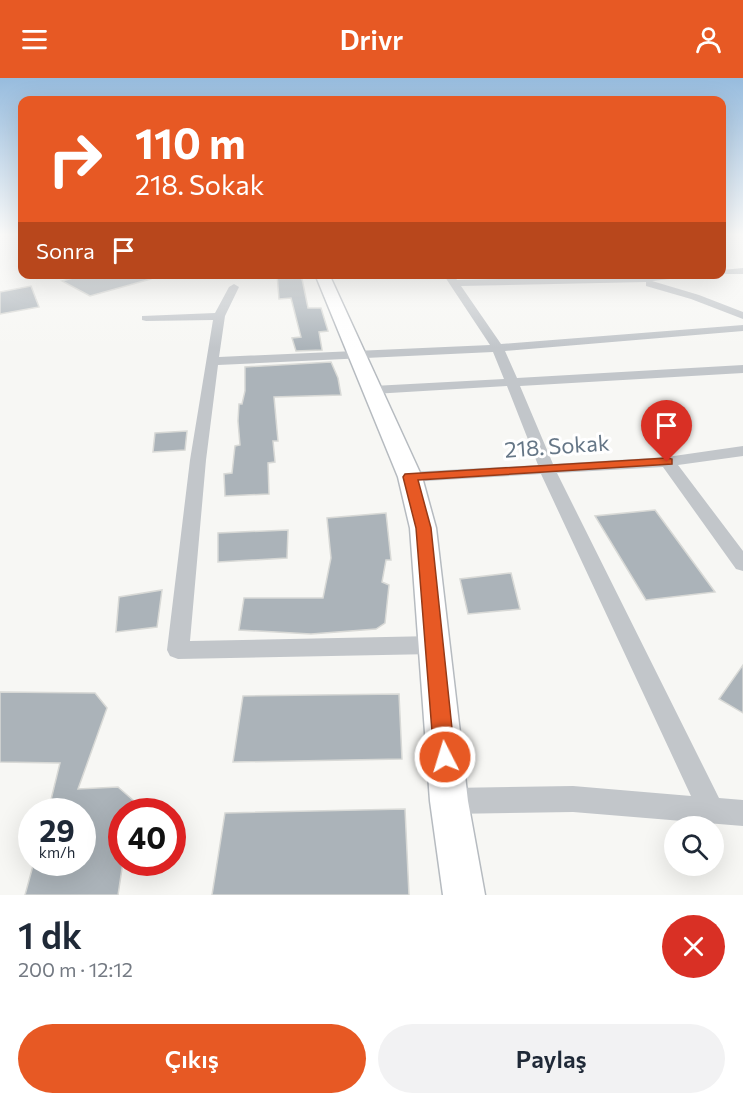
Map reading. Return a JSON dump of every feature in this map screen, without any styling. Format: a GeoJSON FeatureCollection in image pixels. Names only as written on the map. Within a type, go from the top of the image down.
{"type":"FeatureCollection","features":[{"type":"Feature","properties":{"kind":"street"},"geometry":{"type":"LineString","coordinates":[[324,279],[334,308],[357,353],[410,477],[423,528],[449,801],[464,895]]}},
{"type":"Feature","properties":{"kind":"street"},"geometry":{"type":"LineString","coordinates":[[451,279],[645,279]]}},
{"type":"Feature","properties":{"kind":"street"},"geometry":{"type":"LineString","coordinates":[[451,279],[498,348],[548,470],[711,810]]}},
{"type":"Feature","properties":{"kind":"street"},"geometry":{"type":"LineString","coordinates":[[632,280],[687,294],[743,316]]}},
{"type":"Feature","properties":{"kind":"street"},"geometry":{"type":"LineString","coordinates":[[234,287],[219,316],[198,460],[178,650],[434,645]]}},
{"type":"Feature","properties":{"kind":"street"},"geometry":{"type":"LineString","coordinates":[[146,318],[219,316]]}},
{"type":"Feature","properties":{"kind":"street"},"geometry":{"type":"LineString","coordinates":[[213,361],[498,348],[743,328]]}},
{"type":"Feature","properties":{"kind":"street"},"geometry":{"type":"LineString","coordinates":[[373,390],[743,369]]}},
{"type":"Feature","properties":{"kind":"street","name":"218. Sokak"},"geometry":{"type":"LineString","coordinates":[[410,477],[667,462],[743,451]]}},
{"type":"Feature","properties":{"kind":"street"},"geometry":{"type":"LineString","coordinates":[[667,462],[743,564]]}},
{"type":"Feature","properties":{"kind":"street"},"geometry":{"type":"LineString","coordinates":[[449,801],[573,799],[743,813]]}},
{"type":"Feature","properties":{"kind":"building"},"geometry":{"type":"Polygon","coordinates":[[[69,279],[151,279],[90,296],[62,281],[69,279]]]}},
{"type":"Feature","properties":{"kind":"building"},"geometry":{"type":"Polygon","coordinates":[[[277,279],[302,279],[308,308],[321,308],[328,331],[319,332],[322,350],[296,351],[292,338],[301,337],[291,298],[279,299],[277,279]]]}},
{"type":"Feature","properties":{"kind":"building"},"geometry":{"type":"Polygon","coordinates":[[[31,286],[39,307],[0,314],[0,292],[31,286]]]}},
{"type":"Feature","properties":{"kind":"building"},"geometry":{"type":"Polygon","coordinates":[[[331,362],[338,378],[341,395],[274,397],[278,441],[273,441],[275,462],[268,463],[269,494],[225,496],[224,474],[232,473],[235,446],[240,445],[239,404],[242,404],[245,391],[245,367],[331,362]]]}},
{"type":"Feature","properties":{"kind":"building"},"geometry":{"type":"Polygon","coordinates":[[[187,431],[185,450],[153,452],[155,433],[187,431]]]}},
{"type":"Feature","properties":{"kind":"building"},"geometry":{"type":"Polygon","coordinates":[[[655,510],[715,592],[646,600],[595,516],[655,510]]]}},
{"type":"Feature","properties":{"kind":"building"},"geometry":{"type":"Polygon","coordinates":[[[386,513],[391,560],[386,560],[382,582],[389,585],[385,623],[376,629],[311,634],[239,630],[244,598],[323,598],[331,558],[327,518],[386,513]]]}},
{"type":"Feature","properties":{"kind":"building"},"geometry":{"type":"Polygon","coordinates":[[[288,530],[287,558],[218,562],[218,533],[288,530]]]}},
{"type":"Feature","properties":{"kind":"building"},"geometry":{"type":"Polygon","coordinates":[[[511,573],[520,609],[468,614],[460,579],[511,573]]]}},
{"type":"Feature","properties":{"kind":"building"},"geometry":{"type":"Polygon","coordinates":[[[162,590],[157,627],[116,632],[119,597],[162,590]]]}},
{"type":"Feature","properties":{"kind":"building"},"geometry":{"type":"Polygon","coordinates":[[[743,665],[743,713],[719,699],[743,665]]]}},
{"type":"Feature","properties":{"kind":"building"},"geometry":{"type":"Polygon","coordinates":[[[0,692],[95,693],[107,708],[78,789],[118,787],[131,798],[108,798],[108,876],[121,876],[118,895],[25,895],[30,876],[96,876],[96,798],[51,798],[60,763],[0,762],[0,692]]]}},
{"type":"Feature","properties":{"kind":"building"},"geometry":{"type":"Polygon","coordinates":[[[399,694],[402,759],[233,762],[243,696],[399,694]]]}},
{"type":"Feature","properties":{"kind":"building"},"geometry":{"type":"Polygon","coordinates":[[[405,809],[409,895],[212,895],[225,813],[405,809]]]}},
{"type":"Feature","properties":{"kind":"route"},"geometry":{"type":"LineString","coordinates":[[445,757],[423,528],[410,477],[667,462]]}}]}
